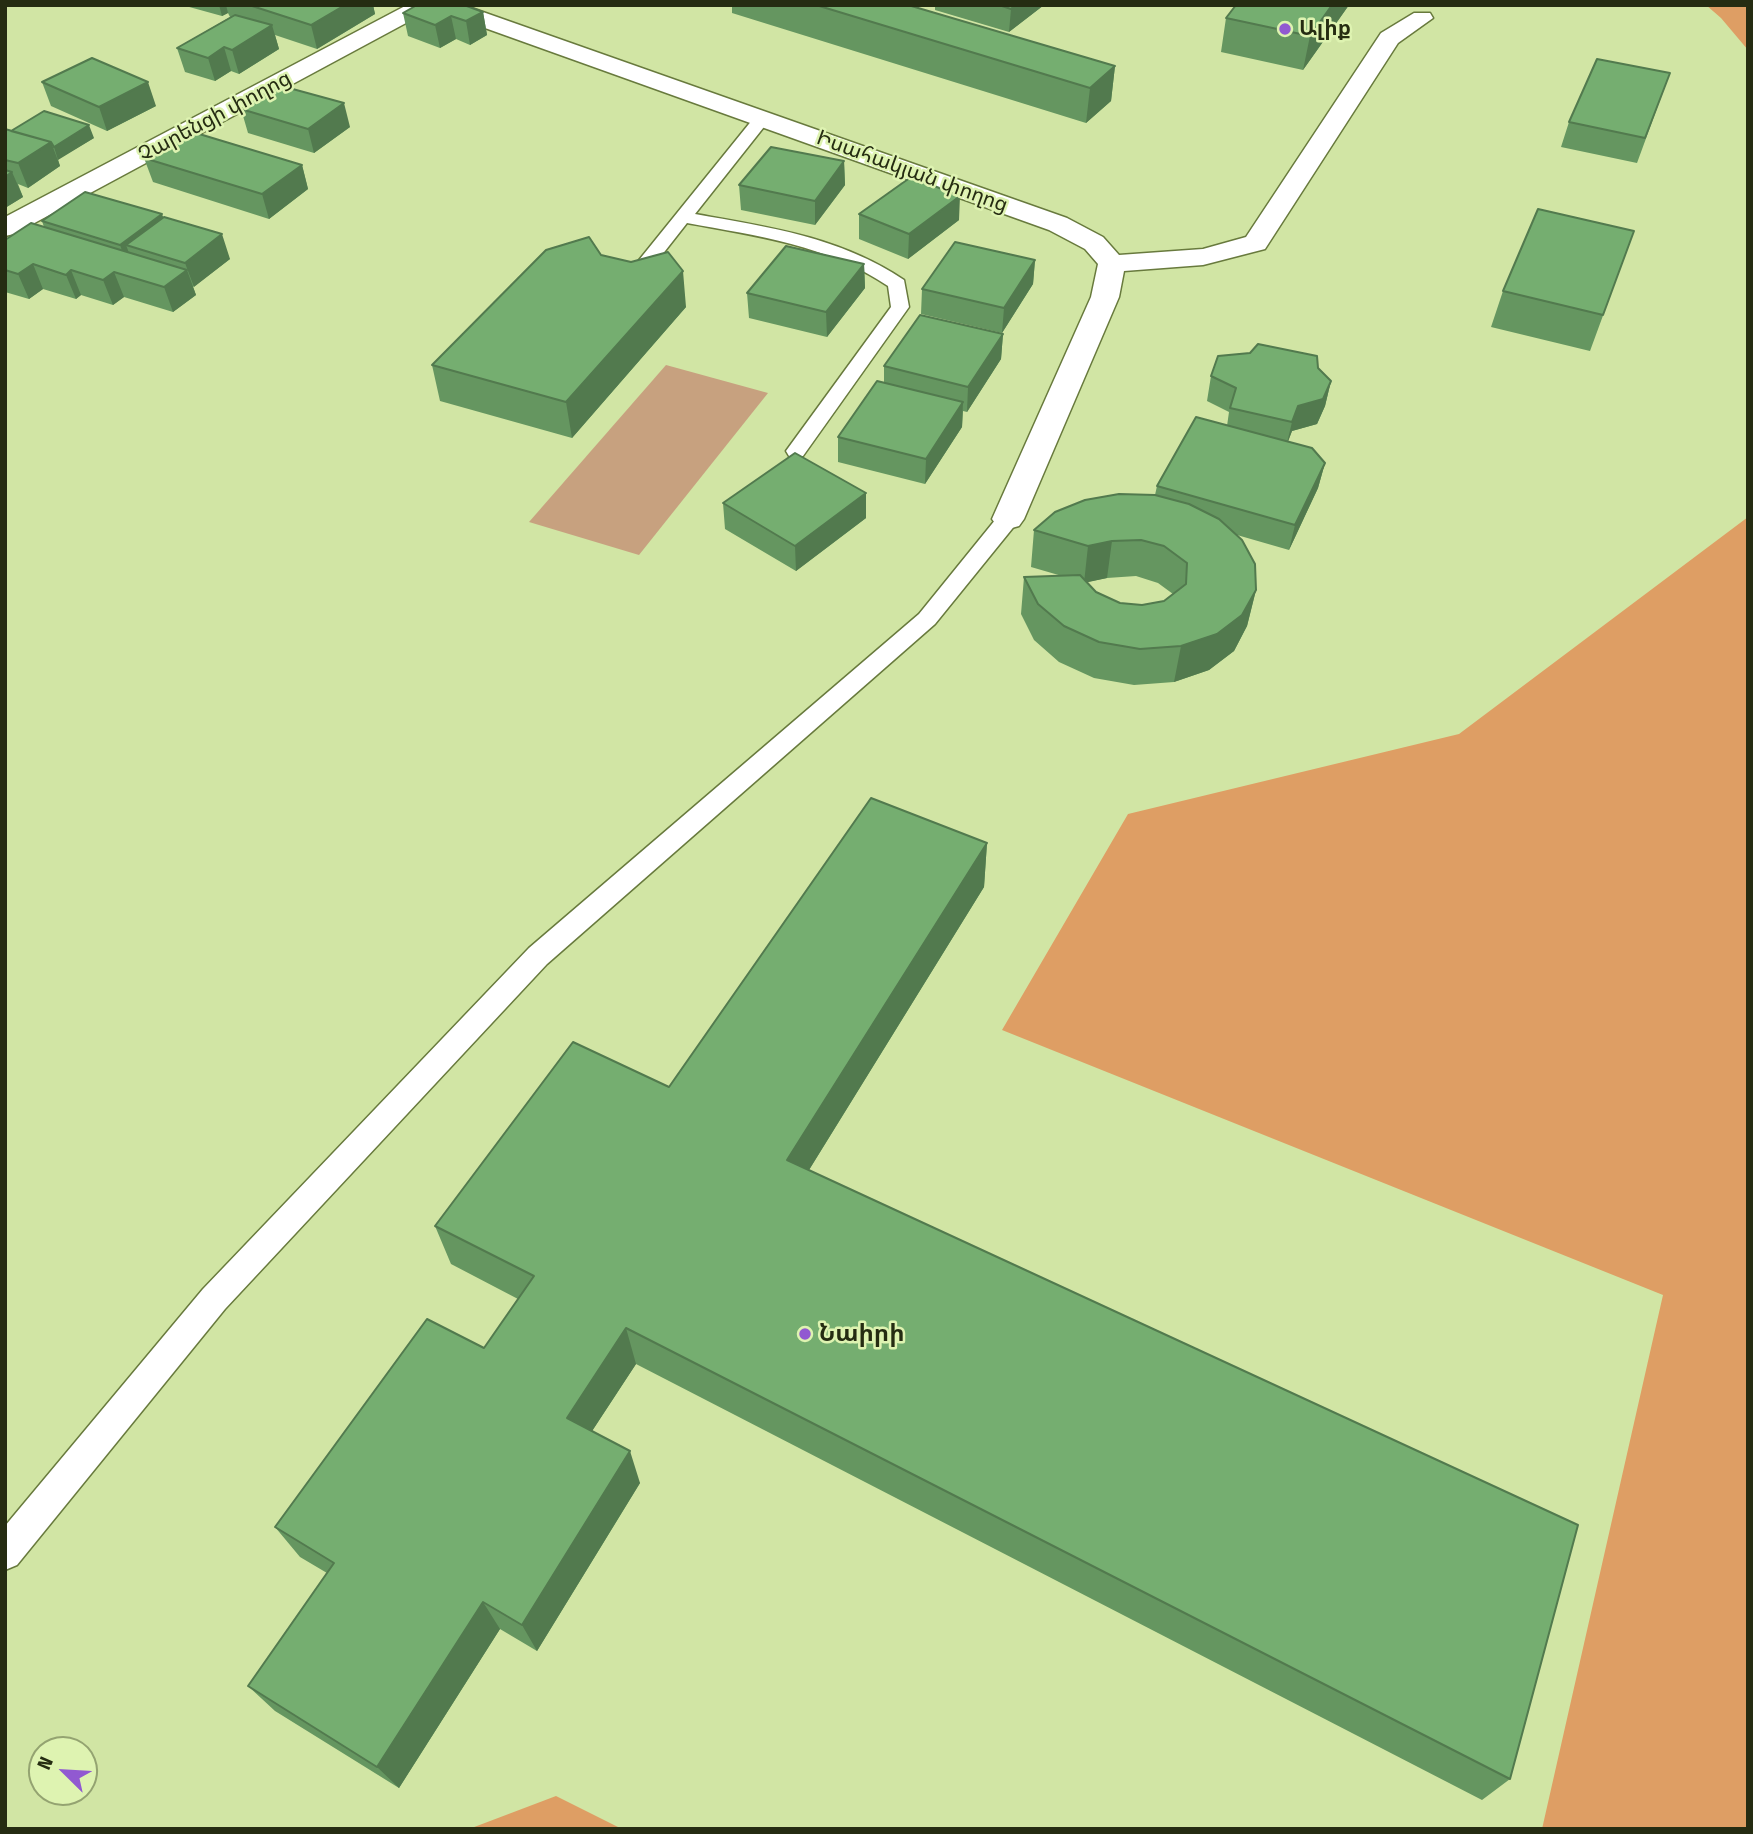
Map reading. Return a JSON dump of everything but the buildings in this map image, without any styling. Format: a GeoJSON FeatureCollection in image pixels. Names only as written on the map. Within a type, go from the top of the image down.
{"type":"FeatureCollection","features":[{"type":"Feature","properties":{"kind":"street","name":"Չարենցի փողոց"},"geometry":{"type":"LineString","coordinates":[[5,228],[424,5]]}},
{"type":"Feature","properties":{"kind":"street","name":"Իսահակյան փողոց"},"geometry":{"type":"LineString","coordinates":[[440,5],[1058,224],[1094,243],[1112,263]]}},
{"type":"Feature","properties":{"kind":"street"},"geometry":{"type":"LineString","coordinates":[[1008,519],[1105,297],[1112,263],[1205,258],[1235,252],[1256,243],[1389,38],[1422,19]]}},
{"type":"Feature","properties":{"kind":"lane"},"geometry":{"type":"LineString","coordinates":[[640,270],[763,118]]}},
{"type":"Feature","properties":{"kind":"lane"},"geometry":{"type":"LineString","coordinates":[[683,217],[794,239],[846,254],[878,269],[897,284],[900,307],[796,451]]}},
{"type":"Feature","properties":{"kind":"lane"},"geometry":{"type":"LineString","coordinates":[[5,1553],[214,1298],[538,956],[927,619],[1008,519]]}},
{"type":"Feature","properties":{"kind":"shaded area"},"geometry":{"type":"Polygon","coordinates":[[[1706,5],[1748,5],[1748,50],[1721,18],[1706,5]]]}},
{"type":"Feature","properties":{"kind":"shaded area"},"geometry":{"type":"Polygon","coordinates":[[[666,365],[768,393],[639,555],[529,522],[666,365]]]}},
{"type":"Feature","properties":{"kind":"shaded area"},"geometry":{"type":"Polygon","coordinates":[[[1748,517],[1748,1829],[1542,1829],[1663,1295],[1002,1030],[1128,814],[1459,734],[1748,517]]]}},
{"type":"Feature","properties":{"kind":"shaded area"},"geometry":{"type":"Polygon","coordinates":[[[556,1796],[622,1829],[469,1829],[556,1796]]]}},
{"type":"Feature","properties":{"kind":"place","name":"Ալիք"},"geometry":{"type":"Point","coordinates":[1285,29]}},
{"type":"Feature","properties":{"kind":"place","name":"Նաիրի"},"geometry":{"type":"Point","coordinates":[805,1334]}}]}
